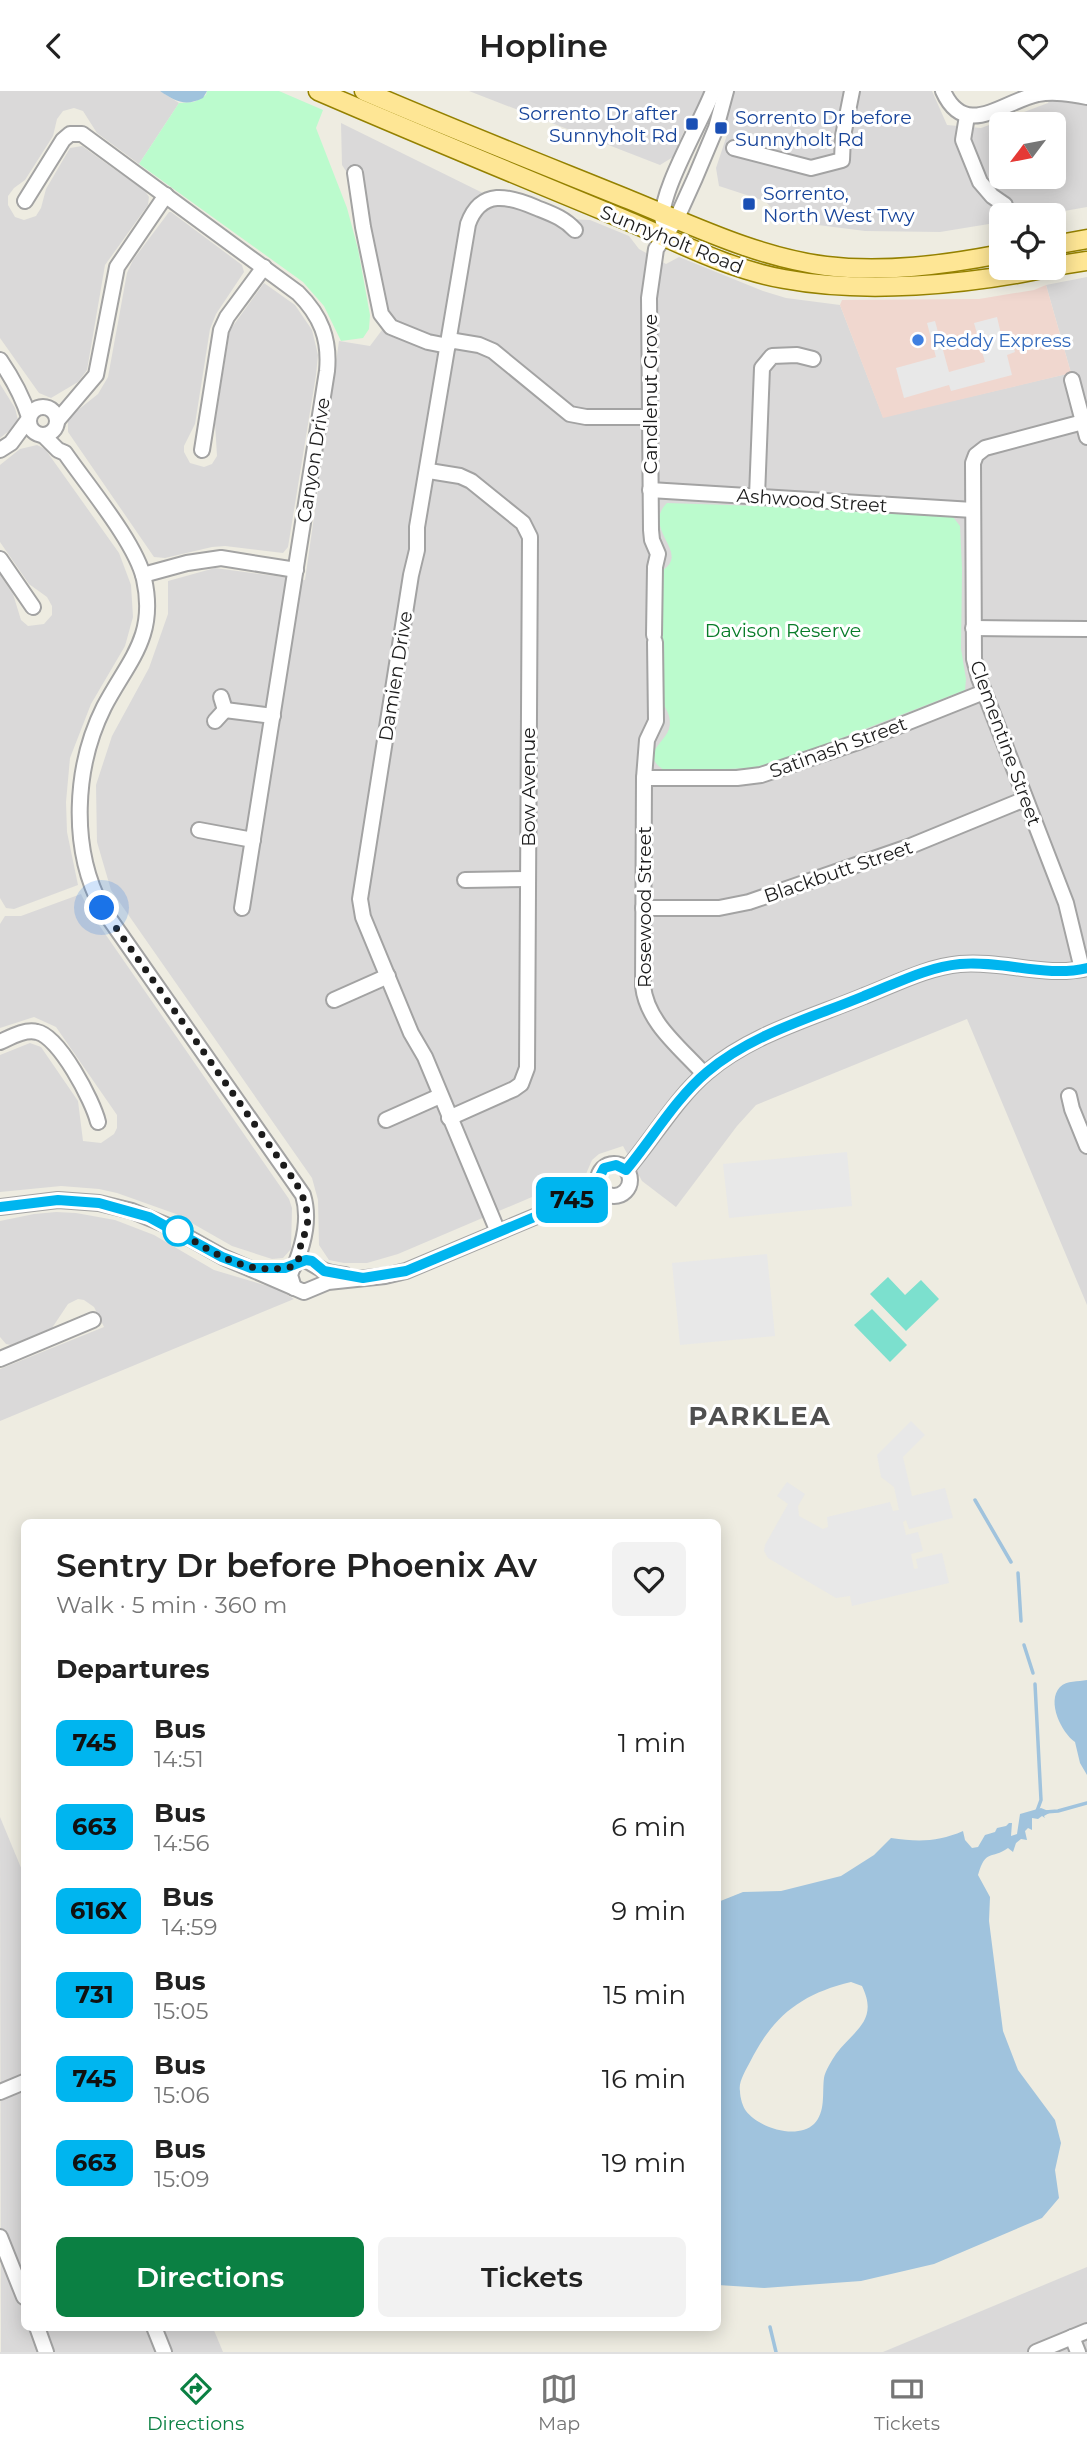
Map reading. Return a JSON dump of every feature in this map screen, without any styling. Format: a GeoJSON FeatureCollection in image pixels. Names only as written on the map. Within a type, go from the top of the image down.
{"type":"FeatureCollection","features":[{"type":"Feature","properties":{"kind":"main road","name":"Sunnyholt Road"},"geometry":{"type":"LineString","coordinates":[[317,91],[713,257],[755,272],[783,279],[835,285],[918,285],[989,277]]}},
{"type":"Feature","properties":{"kind":"main road","name":"Sunnyholt Road"},"geometry":{"type":"LineString","coordinates":[[364,91],[754,250],[826,266],[865,269],[901,268],[989,256]]}},
{"type":"Feature","properties":{"kind":"main road"},"geometry":{"type":"LineString","coordinates":[[1066,243],[1087,239]]}},
{"type":"Feature","properties":{"kind":"main road"},"geometry":{"type":"LineString","coordinates":[[1066,265],[1087,261]]}},
{"type":"Feature","properties":{"kind":"street"},"geometry":{"type":"LineString","coordinates":[[666,236],[668,217],[712,91]]}},
{"type":"Feature","properties":{"kind":"street"},"geometry":{"type":"LineString","coordinates":[[668,217],[716,128],[726,91]]}},
{"type":"Feature","properties":{"kind":"street"},"geometry":{"type":"LineString","coordinates":[[734,148],[811,168],[842,160],[843,136],[852,91]]}},
{"type":"Feature","properties":{"kind":"street"},"geometry":{"type":"LineString","coordinates":[[943,91],[952,108],[967,115],[984,114],[1044,92],[1087,97]]}},
{"type":"Feature","properties":{"kind":"street"},"geometry":{"type":"LineString","coordinates":[[967,115],[963,140],[980,182],[1002,203]]}},
{"type":"Feature","properties":{"kind":"street","name":"Canyon Drive"},"geometry":{"type":"LineString","coordinates":[[25,201],[63,140],[73,129],[298,293],[310,305],[322,325],[329,355],[242,908]]}},
{"type":"Feature","properties":{"kind":"street"},"geometry":{"type":"LineString","coordinates":[[355,173],[381,314],[391,327],[428,342],[479,345],[493,351],[570,414],[586,417],[650,417]]}},
{"type":"Feature","properties":{"kind":"street"},"geometry":{"type":"LineString","coordinates":[[6,447],[51,432],[75,398],[92,382],[99,365],[117,267],[125,251],[166,195]]}},
{"type":"Feature","properties":{"kind":"street","name":"Damien Drive"},"geometry":{"type":"LineString","coordinates":[[498,1232],[425,1057],[411,1033],[363,917],[360,899],[468,224],[481,204],[502,196],[515,198],[565,219],[575,230]]}},
{"type":"Feature","properties":{"kind":"street","name":"Candlenut Grove"},"geometry":{"type":"LineString","coordinates":[[654,638],[655,567],[658,554],[652,540],[650,490],[649,298],[656,249],[666,236]]}},
{"type":"Feature","properties":{"kind":"street"},"geometry":{"type":"LineString","coordinates":[[202,450],[221,330],[264,267]]}},
{"type":"Feature","properties":{"kind":"street"},"geometry":{"type":"LineString","coordinates":[[757,496],[762,368],[772,356],[797,355],[813,359]]}},
{"type":"Feature","properties":{"kind":"street"},"geometry":{"type":"LineString","coordinates":[[0,360],[19,388],[31,429],[65,453]]}},
{"type":"Feature","properties":{"kind":"street"},"geometry":{"type":"LineString","coordinates":[[1072,380],[1085,429]]}},
{"type":"Feature","properties":{"kind":"street"},"geometry":{"type":"LineString","coordinates":[[19,388],[24,388],[54,412],[65,453],[127,541],[143,575],[147,611],[142,639],[136,655],[104,706],[86,756],[81,787],[80,824],[88,873],[102,908],[300,1190],[306,1206],[306,1231],[321,1277],[313,1289]]}},
{"type":"Feature","properties":{"kind":"street"},"geometry":{"type":"LineString","coordinates":[[6,447],[34,409],[75,398]]}},
{"type":"Feature","properties":{"kind":"street","name":"Clementine Street"},"geometry":{"type":"LineString","coordinates":[[1084,969],[1066,904],[984,692],[974,659],[973,463],[978,452],[985,448],[1085,429]]}},
{"type":"Feature","properties":{"kind":"street","name":"Bow Avenue"},"geometry":{"type":"LineString","coordinates":[[429,471],[460,476],[471,481],[520,520],[529,532],[527,1068],[520,1084],[506,1094],[449,1118]]}},
{"type":"Feature","properties":{"kind":"street","name":"Ashwood Street"},"geometry":{"type":"LineString","coordinates":[[650,490],[973,510]]}},
{"type":"Feature","properties":{"kind":"street"},"geometry":{"type":"LineString","coordinates":[[143,575],[187,563],[221,558],[296,570]]}},
{"type":"Feature","properties":{"kind":"street"},"geometry":{"type":"LineString","coordinates":[[0,559],[33,607]]}},
{"type":"Feature","properties":{"kind":"street"},"geometry":{"type":"LineString","coordinates":[[973,628],[1087,629]]}},
{"type":"Feature","properties":{"kind":"street","name":"Rosewood Street"},"geometry":{"type":"LineString","coordinates":[[654,638],[656,722],[648,740],[644,778],[643,986],[645,1001],[657,1022],[704,1074]]}},
{"type":"Feature","properties":{"kind":"street","name":"Satinash Street"},"geometry":{"type":"LineString","coordinates":[[644,778],[737,778],[761,775],[861,741],[984,692]]}},
{"type":"Feature","properties":{"kind":"street"},"geometry":{"type":"LineString","coordinates":[[220,709],[272,716]]}},
{"type":"Feature","properties":{"kind":"street","name":"Blackbutt Street"},"geometry":{"type":"LineString","coordinates":[[643,908],[703,909],[741,904],[908,847],[1025,799]]}},
{"type":"Feature","properties":{"kind":"street"},"geometry":{"type":"LineString","coordinates":[[200,831],[253,840]]}},
{"type":"Feature","properties":{"kind":"street"},"geometry":{"type":"LineString","coordinates":[[465,880],[528,879]]}},
{"type":"Feature","properties":{"kind":"street"},"geometry":{"type":"LineString","coordinates":[[626,1170],[704,1074],[756,1040],[943,967],[982,964],[1054,971],[1084,969]]}},
{"type":"Feature","properties":{"kind":"street"},"geometry":{"type":"LineString","coordinates":[[334,1000],[388,976]]}},
{"type":"Feature","properties":{"kind":"street"},"geometry":{"type":"LineString","coordinates":[[0,1042],[24,1032],[46,1035],[88,1093],[98,1122]]}},
{"type":"Feature","properties":{"kind":"street"},"geometry":{"type":"LineString","coordinates":[[386,1120],[440,1096]]}},
{"type":"Feature","properties":{"kind":"street"},"geometry":{"type":"LineString","coordinates":[[1069,1096],[1087,1146]]}},
{"type":"Feature","properties":{"kind":"street"},"geometry":{"type":"LineString","coordinates":[[616,1165],[626,1170],[629,1179],[625,1191],[613,1196],[601,1189],[598,1180],[604,1168],[616,1165]]}},
{"type":"Feature","properties":{"kind":"street"},"geometry":{"type":"LineString","coordinates":[[0,1207],[58,1200],[116,1207],[166,1225],[213,1252],[304,1292],[328,1282],[406,1271],[601,1189]]}},
{"type":"Feature","properties":{"kind":"street"},"geometry":{"type":"LineString","coordinates":[[295,1288],[290,1279],[301,1238],[306,1231]]}},
{"type":"Feature","properties":{"kind":"street"},"geometry":{"type":"LineString","coordinates":[[251,1268],[278,1269],[306,1260],[335,1274],[363,1278]]}},
{"type":"Feature","properties":{"kind":"street"},"geometry":{"type":"LineString","coordinates":[[0,1359],[84,1320]]}},
{"type":"Feature","properties":{"kind":"street"},"geometry":{"type":"LineString","coordinates":[[0,2092],[21,2083]]}},
{"type":"Feature","properties":{"kind":"street"},"geometry":{"type":"LineString","coordinates":[[0,2238],[21,2290]]}},
{"type":"Feature","properties":{"kind":"street"},"geometry":{"type":"LineString","coordinates":[[1036,2352],[1087,2330]]}},
{"type":"Feature","properties":{"kind":"street"},"geometry":{"type":"LineString","coordinates":[[38,2331],[46,2352]]}},
{"type":"Feature","properties":{"kind":"street"},"geometry":{"type":"LineString","coordinates":[[156,2331],[164,2352]]}},
{"type":"Feature","properties":{"kind":"street"},"geometry":{"type":"LineString","coordinates":[[1072,2337],[1078,2352]]}},
{"type":"Feature","properties":{"kind":"shaded area"},"geometry":{"type":"Polygon","coordinates":[[[0,91],[160,91],[179,103],[139,164],[97,133],[83,111],[74,108],[63,111],[57,119],[53,136],[25,180],[8,196],[8,205],[15,217],[24,220],[36,216],[46,189],[70,148],[82,146],[145,191],[149,197],[148,205],[105,265],[87,370],[78,382],[51,398],[39,393],[0,338],[0,91]]]}},
{"type":"Feature","properties":{"kind":"shaded area"},"geometry":{"type":"Polygon","coordinates":[[[160,91],[207,91],[203,98],[197,101],[185,102],[175,100],[160,91]]]}},
{"type":"Feature","properties":{"kind":"shaded area"},"geometry":{"type":"Polygon","coordinates":[[[469,91],[932,91],[947,125],[981,128],[989,125],[989,189],[1066,189],[1066,112],[1024,112],[1048,103],[1055,91],[1087,91],[1087,207],[1066,211],[1066,203],[989,203],[989,224],[940,232],[865,231],[802,223],[779,216],[765,201],[719,186],[716,168],[729,129],[690,117],[673,157],[660,165],[469,91]]]}},
{"type":"Feature","properties":{"kind":"shaded area"},"geometry":{"type":"Polygon","coordinates":[[[341,123],[493,198],[565,219],[590,220],[629,236],[639,249],[666,264],[679,257],[786,298],[840,305],[883,417],[1071,373],[1046,285],[1087,277],[1087,1305],[967,1019],[756,1105],[676,1207],[642,1181],[623,1146],[599,1154],[592,1160],[586,1174],[398,1254],[367,1263],[344,1263],[329,1260],[319,1245],[318,1200],[312,1178],[111,890],[97,842],[96,785],[112,736],[149,668],[168,614],[168,581],[215,568],[305,580],[339,341],[370,346],[382,330],[381,276],[359,191],[342,165],[341,123]]]}},
{"type":"Feature","properties":{"kind":"shaded area"},"geometry":{"type":"Polygon","coordinates":[[[169,212],[242,265],[244,272],[216,314],[210,329],[195,424],[184,446],[190,463],[204,467],[212,464],[217,456],[215,423],[230,330],[264,283],[295,305],[312,330],[318,355],[316,375],[288,547],[283,553],[225,546],[165,558],[154,557],[68,432],[68,418],[98,394],[108,377],[127,273],[133,260],[169,212]]]}},
{"type":"Feature","properties":{"kind":"shaded area"},"geometry":{"type":"Polygon","coordinates":[[[1046,285],[1071,373],[883,418],[840,305],[842,300],[979,299],[1034,290],[1046,285]]]}},
{"type":"Feature","properties":{"kind":"shaded area"},"geometry":{"type":"Polygon","coordinates":[[[997,317],[1001,334],[1010,332],[1015,352],[1007,355],[1012,375],[951,391],[949,385],[904,398],[896,368],[936,357],[927,323],[935,321],[949,372],[985,362],[974,323],[997,317]]]}},
{"type":"Feature","properties":{"kind":"shaded area"},"geometry":{"type":"Polygon","coordinates":[[[0,384],[15,408],[18,420],[14,427],[0,438],[0,384]]]}},
{"type":"Feature","properties":{"kind":"shaded area"},"geometry":{"type":"Polygon","coordinates":[[[37,445],[45,449],[119,553],[131,585],[133,617],[125,646],[91,704],[70,758],[66,802],[67,832],[78,885],[14,909],[6,908],[0,898],[0,575],[13,594],[21,620],[28,626],[44,624],[52,615],[52,606],[47,597],[29,584],[0,542],[0,465],[20,449],[37,445]]]}},
{"type":"Feature","properties":{"kind":"shaded area"},"geometry":{"type":"Polygon","coordinates":[[[81,894],[90,912],[289,1199],[292,1208],[291,1249],[283,1258],[272,1259],[232,1246],[176,1214],[117,1193],[61,1186],[0,1192],[0,1055],[30,1043],[41,1047],[78,1101],[83,1141],[101,1143],[114,1134],[117,1128],[117,1115],[56,1027],[34,1017],[0,1028],[0,924],[5,916],[21,916],[81,894]]]}},
{"type":"Feature","properties":{"kind":"shaded area"},"geometry":{"type":"Polygon","coordinates":[[[847,1152],[852,1206],[729,1218],[723,1164],[847,1152]]]}},
{"type":"Feature","properties":{"kind":"shaded area"},"geometry":{"type":"Polygon","coordinates":[[[56,1212],[115,1220],[154,1235],[214,1270],[278,1289],[294,1299],[0,1421],[0,1369],[104,1327],[94,1307],[78,1299],[68,1304],[52,1328],[11,1345],[6,1344],[0,1337],[0,1221],[56,1212]]]}},
{"type":"Feature","properties":{"kind":"shaded area"},"geometry":{"type":"Polygon","coordinates":[[[767,1254],[775,1336],[680,1345],[672,1263],[767,1254]]]}},
{"type":"Feature","properties":{"kind":"shaded area"},"geometry":{"type":"Polygon","coordinates":[[[888,1277],[905,1295],[921,1280],[939,1299],[906,1331],[870,1294],[888,1277]]]}},
{"type":"Feature","properties":{"kind":"shaded area"},"geometry":{"type":"Polygon","coordinates":[[[872,1309],[907,1345],[890,1362],[854,1325],[872,1309]]]}},
{"type":"Feature","properties":{"kind":"shaded area"},"geometry":{"type":"Polygon","coordinates":[[[911,1421],[925,1435],[903,1457],[912,1496],[945,1488],[953,1518],[909,1529],[906,1520],[903,1522],[906,1535],[918,1532],[923,1551],[911,1554],[914,1569],[918,1568],[916,1559],[942,1553],[949,1583],[852,1606],[850,1596],[836,1598],[768,1558],[764,1551],[765,1545],[788,1504],[777,1496],[787,1482],[805,1494],[798,1506],[799,1516],[823,1529],[828,1527],[827,1517],[890,1502],[893,1511],[899,1510],[894,1487],[881,1477],[877,1455],[911,1421]]]}},
{"type":"Feature","properties":{"kind":"shaded area"},"geometry":{"type":"Polygon","coordinates":[[[1087,1680],[1087,1775],[1080,1763],[1075,1742],[1065,1732],[1057,1717],[1055,1701],[1056,1693],[1063,1685],[1087,1680]]]}},
{"type":"Feature","properties":{"kind":"shaded area"},"geometry":{"type":"Polygon","coordinates":[[[1041,1808],[1051,1812],[1044,1816],[1045,1818],[1032,1818],[1032,1830],[1028,1828],[1025,1831],[1027,1840],[1021,1839],[1016,1843],[1013,1852],[1008,1848],[987,1858],[978,1875],[990,1897],[989,1921],[1003,2031],[1018,2070],[1055,2120],[1061,2143],[1055,2170],[1059,2198],[1042,2218],[934,2264],[861,2281],[764,2288],[721,2285],[721,1901],[743,1892],[781,1891],[841,1876],[874,1855],[891,1838],[928,1840],[963,1831],[965,1840],[972,1848],[978,1847],[985,1835],[1009,1823],[1012,1823],[1011,1836],[1017,1834],[1020,1814],[1041,1808]],[[851,1982],[817,1993],[790,2009],[768,2032],[743,2076],[740,2094],[746,2111],[760,2122],[778,2130],[798,2131],[814,2124],[822,2108],[827,2069],[866,2017],[867,1998],[862,1986],[851,1982]]]}},
{"type":"Feature","properties":{"kind":"shaded area"},"geometry":{"type":"Polygon","coordinates":[[[0,1817],[21,1868],[21,2331],[214,2331],[223,2352],[1,2352],[0,1817]]]}},
{"type":"Feature","properties":{"kind":"shaded area"},"geometry":{"type":"Polygon","coordinates":[[[1087,2267],[1087,2352],[883,2352],[1087,2267]]]}},
{"type":"Feature","properties":{"kind":"green space"},"geometry":{"type":"Polygon","coordinates":[[[207,91],[279,91],[323,110],[316,128],[347,208],[358,249],[370,315],[369,329],[363,338],[341,341],[324,306],[303,282],[139,164],[179,103],[194,102],[206,95],[207,91]]]}},
{"type":"Feature","properties":{"kind":"green space","name":"Davison Reserve"},"geometry":{"type":"Polygon","coordinates":[[[667,503],[953,517],[960,526],[961,649],[965,690],[816,748],[754,768],[666,771],[658,765],[653,755],[670,725],[662,702],[660,572],[669,565],[672,557],[659,523],[660,513],[667,503]]]}},
{"type":"Feature","properties":{"kind":"waterway"},"geometry":{"type":"LineString","coordinates":[[975,1500],[1011,1562]]}},
{"type":"Feature","properties":{"kind":"waterway"},"geometry":{"type":"LineString","coordinates":[[1018,1573],[1021,1621]]}},
{"type":"Feature","properties":{"kind":"waterway"},"geometry":{"type":"LineString","coordinates":[[1024,1645],[1033,1673]]}},
{"type":"Feature","properties":{"kind":"waterway"},"geometry":{"type":"LineString","coordinates":[[1035,1684],[1041,1800],[1037,1811]]}},
{"type":"Feature","properties":{"kind":"waterway"},"geometry":{"type":"LineString","coordinates":[[1045,1812],[1087,1803]]}},
{"type":"Feature","properties":{"kind":"waterway"},"geometry":{"type":"LineString","coordinates":[[770,2327],[776,2352]]}},
{"type":"Feature","properties":{"kind":"bus line","name":"745"},"geometry":{"type":"LineString","coordinates":[[0,1207],[31,1201],[99,1203],[149,1217],[222,1257],[251,1268],[285,1268],[306,1260],[335,1274],[363,1278],[385,1276],[426,1263],[601,1189],[598,1180],[604,1168],[616,1165],[626,1170],[704,1074],[756,1040],[943,967],[982,964],[1054,971],[1087,968]]}},
{"type":"Feature","properties":{"kind":"place","name":"Sorrento Dr after Sunnyholt Rd"},"geometry":{"type":"Point","coordinates":[692,124]}},
{"type":"Feature","properties":{"kind":"place","name":"Sorrento Dr before Sunnyholt Rd"},"geometry":{"type":"Point","coordinates":[721,128]}},
{"type":"Feature","properties":{"kind":"place","name":"Sorrento, North West Twy"},"geometry":{"type":"Point","coordinates":[749,204]}},
{"type":"Feature","properties":{"kind":"place","name":"Reddy Express"},"geometry":{"type":"Point","coordinates":[918,340]}},
{"type":"Feature","properties":{"kind":"district","name":"PARKLEA"},"geometry":{"type":"Point","coordinates":[760,1416]}},
{"type":"Feature","properties":{"kind":"route"},"geometry":{"type":"LineString","coordinates":[[102,908],[294,1180],[306,1206],[306,1231],[301,1238],[296,1263],[278,1269],[251,1268],[237,1263],[202,1247],[178,1231]]}}]}
